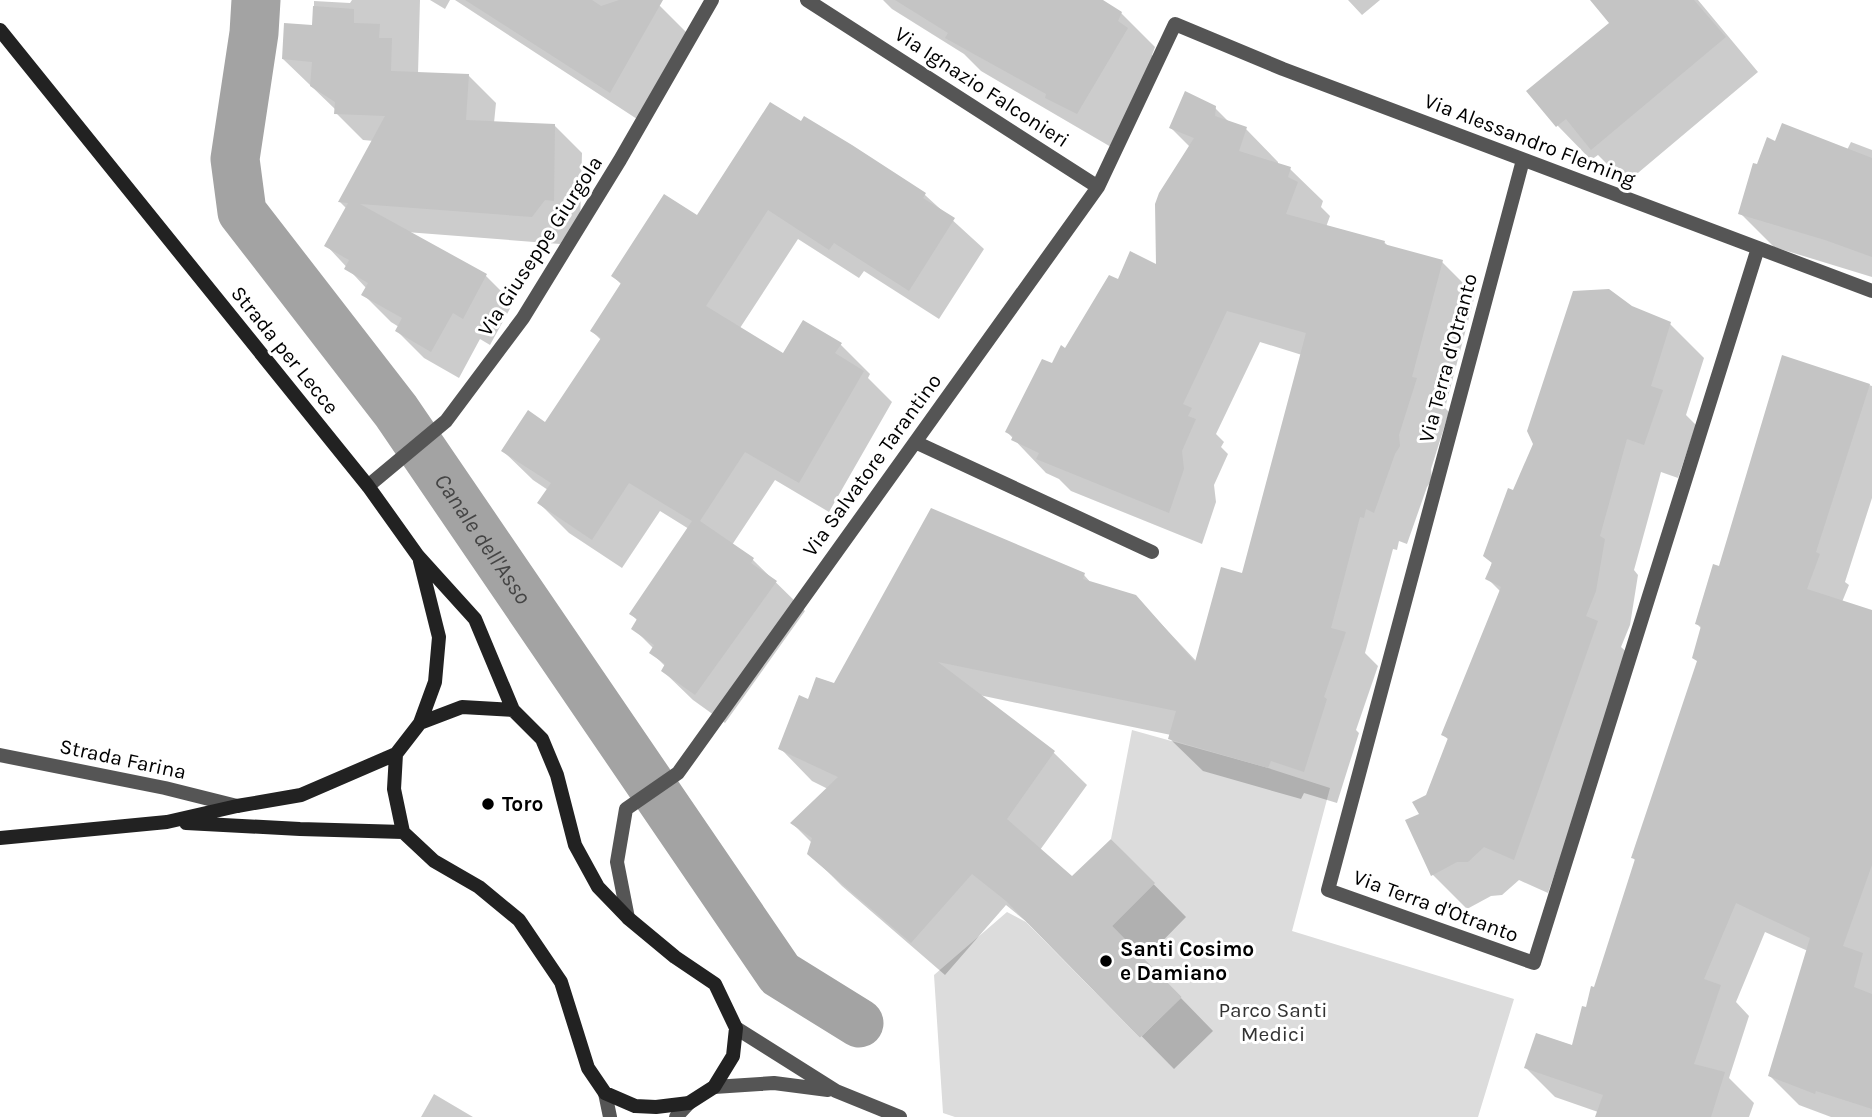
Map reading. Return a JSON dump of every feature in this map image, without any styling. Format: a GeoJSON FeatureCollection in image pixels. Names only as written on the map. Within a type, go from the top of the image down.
{"type":"FeatureCollection","features":[{"type":"Feature","properties":{"kind":"main road","name":"Strada per Lecce"},"geometry":{"type":"LineString","coordinates":[[0,30],[368,486],[418,556],[475,619],[513,710]]}},
{"type":"Feature","properties":{"kind":"main road"},"geometry":{"type":"LineString","coordinates":[[0,838],[167,822],[237,806],[301,796],[396,754],[420,723],[435,681],[439,637],[418,556]]}},
{"type":"Feature","properties":{"kind":"main road"},"geometry":{"type":"LineString","coordinates":[[396,754],[394,789],[403,832],[434,861],[479,887],[519,920],[561,982],[588,1069],[606,1093],[635,1106],[656,1107],[689,1102],[714,1087],[733,1056],[736,1028],[715,984],[675,957],[628,918],[598,887],[575,845],[557,775],[542,739],[513,710],[462,706],[420,723]]}},
{"type":"Feature","properties":{"kind":"main road"},"geometry":{"type":"LineString","coordinates":[[167,822],[300,830],[403,832]]}},
{"type":"Feature","properties":{"kind":"street","name":"Via Giuseppe Giurgola"},"geometry":{"type":"LineString","coordinates":[[368,486],[446,421],[523,317],[620,160],[712,0]]}},
{"type":"Feature","properties":{"kind":"street","name":"Via Ignazio Falconieri"},"geometry":{"type":"LineString","coordinates":[[807,0],[1098,187]]}},
{"type":"Feature","properties":{"kind":"street","name":"Via Salvatore Tarantino"},"geometry":{"type":"LineString","coordinates":[[628,918],[617,862],[626,809],[678,773],[1098,187],[1175,24]]}},
{"type":"Feature","properties":{"kind":"street","name":"Via Alessandro Fleming"},"geometry":{"type":"LineString","coordinates":[[1175,24],[1283,69],[1872,291]]}},
{"type":"Feature","properties":{"kind":"street","name":"Via Terra d'Otranto"},"geometry":{"type":"LineString","coordinates":[[1523,160],[1328,890],[1534,963],[1758,248]]}},
{"type":"Feature","properties":{"kind":"street"},"geometry":{"type":"LineString","coordinates":[[915,442],[1152,552]]}},
{"type":"Feature","properties":{"kind":"street","name":"Strada Farina"},"geometry":{"type":"LineString","coordinates":[[0,755],[164,788],[237,806]]}},
{"type":"Feature","properties":{"kind":"street"},"geometry":{"type":"LineString","coordinates":[[736,1028],[836,1091],[900,1117]]}},
{"type":"Feature","properties":{"kind":"street"},"geometry":{"type":"LineString","coordinates":[[714,1087],[774,1083],[836,1091]]}},
{"type":"Feature","properties":{"kind":"street"},"geometry":{"type":"LineString","coordinates":[[606,1093],[610,1117]]}},
{"type":"Feature","properties":{"kind":"street"},"geometry":{"type":"LineString","coordinates":[[676,1117],[689,1102]]}},
{"type":"Feature","properties":{"kind":"green space","name":"Parco Santi Medici"},"geometry":{"type":"Polygon","coordinates":[[[1132,730],[1330,788],[1292,931],[1514,999],[1478,1117],[955,1117],[943,1113],[934,975],[1007,912],[1026,922],[1140,1038],[1182,997],[1112,926],[1154,884],[1111,839],[1132,730]]]}},
{"type":"Feature","properties":{"kind":"building"},"geometry":{"type":"Polygon","coordinates":[[[465,0],[592,0],[601,6],[619,0],[663,0],[610,93],[465,0]]]}},
{"type":"Feature","properties":{"kind":"building"},"geometry":{"type":"Polygon","coordinates":[[[895,0],[1103,0],[1122,12],[1118,21],[1128,28],[1077,114],[1045,98],[1046,94],[945,38],[948,33],[895,0]]]}},
{"type":"Feature","properties":{"kind":"building"},"geometry":{"type":"Polygon","coordinates":[[[1590,0],[1694,0],[1726,37],[1591,150],[1566,119],[1556,127],[1526,91],[1609,23],[1590,0]]]}},
{"type":"Feature","properties":{"kind":"building"},"geometry":{"type":"Polygon","coordinates":[[[313,6],[354,9],[354,23],[380,24],[379,38],[392,38],[391,71],[469,74],[466,120],[555,124],[554,201],[545,200],[532,217],[360,204],[487,274],[463,319],[453,313],[431,352],[395,331],[402,318],[361,295],[368,283],[344,269],[349,260],[324,246],[348,203],[338,202],[385,116],[334,114],[335,102],[310,86],[312,62],[282,59],[284,23],[312,25],[313,6]]]}},
{"type":"Feature","properties":{"kind":"building"},"geometry":{"type":"Polygon","coordinates":[[[1185,91],[1216,106],[1215,116],[1247,127],[1239,151],[1291,167],[1288,177],[1298,182],[1286,214],[1443,260],[1412,377],[1417,378],[1399,435],[1400,446],[1374,513],[1366,509],[1364,518],[1360,517],[1331,628],[1346,632],[1324,697],[1327,699],[1304,772],[1271,761],[1268,768],[1168,739],[1176,711],[938,662],[1055,751],[1007,819],[1072,876],[1111,839],[1155,883],[1112,926],[1182,997],[1140,1038],[1006,901],[972,874],[911,943],[807,854],[812,838],[790,823],[838,777],[778,749],[799,695],[808,699],[816,677],[834,683],[931,508],[1085,573],[1083,579],[1136,595],[1195,662],[1221,567],[1242,573],[1306,333],[1227,311],[1183,404],[1192,408],[1188,416],[1196,419],[1182,451],[1184,469],[1169,513],[1036,459],[1039,453],[1011,440],[1013,436],[1005,432],[1042,359],[1052,363],[1061,345],[1065,348],[1109,275],[1118,279],[1130,251],[1156,264],[1155,204],[1159,193],[1194,138],[1169,128],[1185,91]]]}},
{"type":"Feature","properties":{"kind":"building"},"geometry":{"type":"Polygon","coordinates":[[[770,102],[801,121],[804,116],[852,145],[926,193],[923,198],[955,218],[909,291],[834,243],[829,250],[768,210],[706,306],[783,353],[803,320],[842,343],[835,353],[864,371],[799,483],[745,452],[700,521],[754,558],[751,563],[777,581],[695,695],[661,671],[665,664],[649,653],[654,645],[631,629],[637,619],[629,614],[692,521],[629,483],[592,540],[537,503],[551,483],[501,451],[528,410],[545,422],[601,338],[590,331],[621,283],[611,276],[664,194],[697,215],[770,102]]]}},
{"type":"Feature","properties":{"kind":"building"},"geometry":{"type":"Polygon","coordinates":[[[1782,123],[1872,158],[1872,257],[1738,214],[1753,163],[1757,164],[1767,137],[1775,141],[1782,123]]]}},
{"type":"Feature","properties":{"kind":"building"},"geometry":{"type":"Polygon","coordinates":[[[1609,289],[1632,306],[1671,322],[1651,386],[1663,390],[1644,445],[1627,439],[1600,536],[1605,539],[1596,591],[1586,616],[1598,621],[1514,860],[1484,847],[1468,862],[1457,862],[1431,876],[1405,820],[1419,814],[1412,802],[1426,795],[1448,738],[1441,735],[1501,587],[1485,579],[1492,563],[1483,556],[1508,488],[1513,490],[1533,444],[1527,431],[1573,291],[1609,289]]]}},
{"type":"Feature","properties":{"kind":"building"},"geometry":{"type":"Polygon","coordinates":[[[1782,355],[1870,384],[1816,552],[1820,554],[1807,589],[1872,610],[1872,865],[1843,946],[1863,953],[1854,987],[1872,994],[1872,1109],[1816,1091],[1815,1094],[1768,1076],[1810,938],[1736,903],[1704,979],[1721,985],[1694,1064],[1725,1072],[1711,1117],[1595,1117],[1603,1095],[1524,1068],[1536,1033],[1572,1045],[1582,1006],[1586,1007],[1591,986],[1594,987],[1635,859],[1631,858],[1697,661],[1692,658],[1701,626],[1695,624],[1713,564],[1719,566],[1782,355]]]}},
{"type":"Feature","properties":{"kind":"waterway","name":"Canale dell'Asso"},"geometry":{"type":"LineString","coordinates":[[256,0],[254,33],[235,159],[242,212],[396,411],[780,974],[859,1023]]}},
{"type":"Feature","properties":{"kind":"place","name":"Toro"},"geometry":{"type":"Point","coordinates":[488,804]}},
{"type":"Feature","properties":{"kind":"place","name":"Santi Cosimo e Damiano"},"geometry":{"type":"Point","coordinates":[1106,961]}}]}
